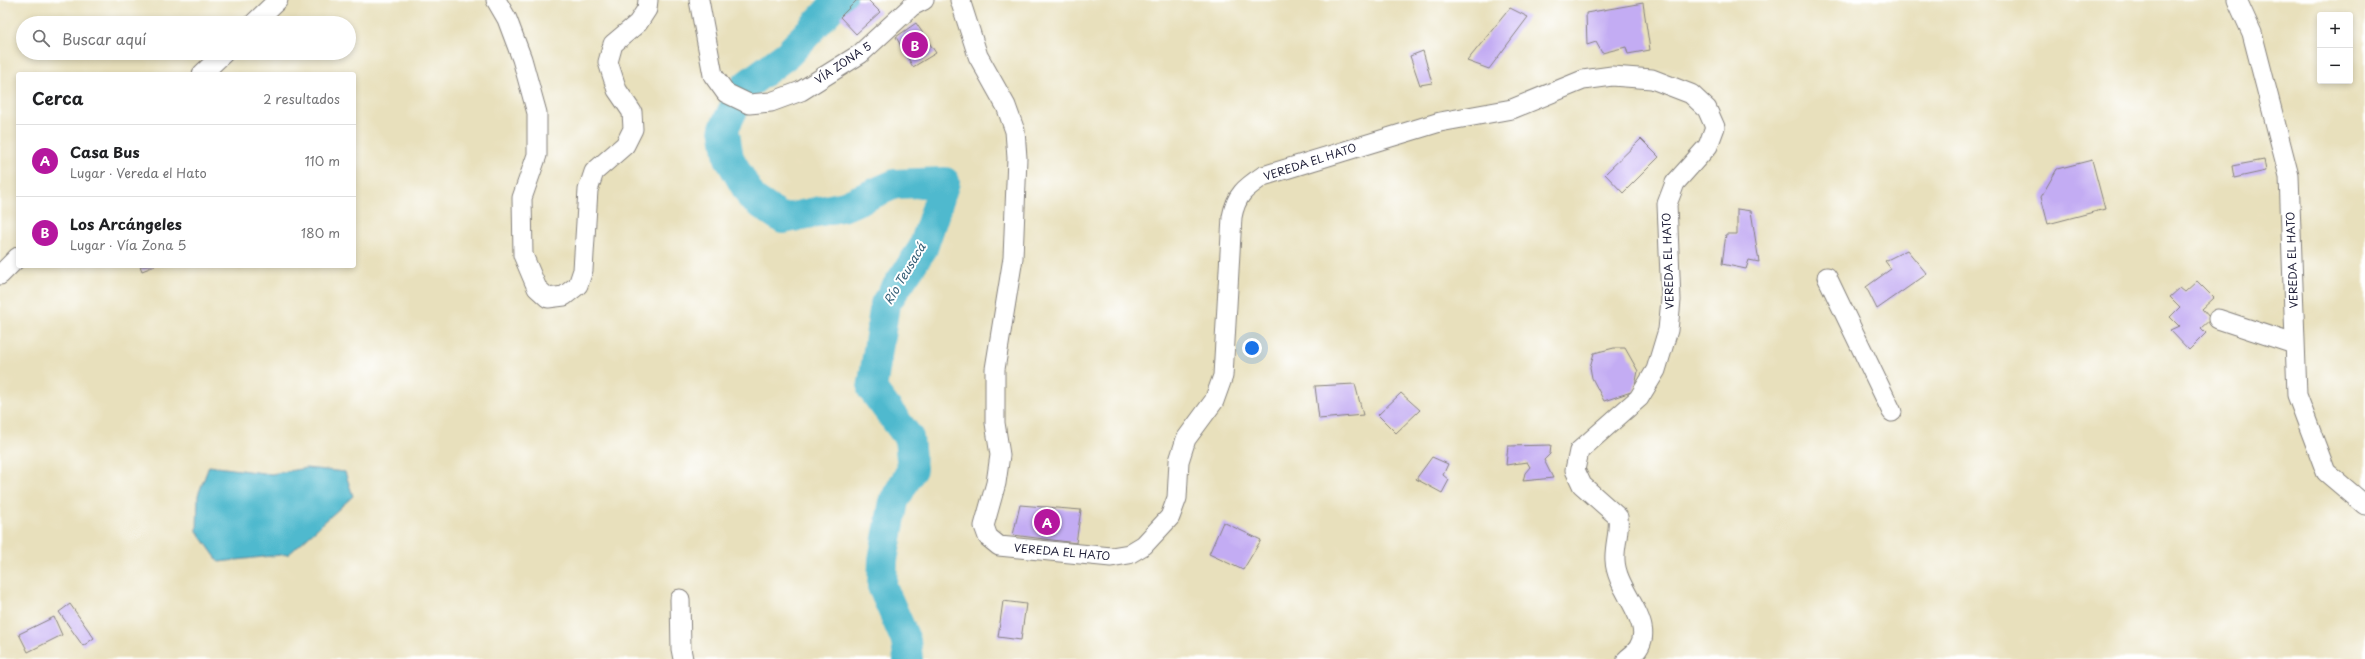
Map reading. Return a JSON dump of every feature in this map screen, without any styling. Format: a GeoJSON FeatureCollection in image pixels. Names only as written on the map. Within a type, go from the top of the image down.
{"type":"FeatureCollection","features":[{"type":"Feature","properties":{"kind":"street"},"geometry":{"type":"LineString","coordinates":[[261,16],[278,0]]}},
{"type":"Feature","properties":{"kind":"street"},"geometry":{"type":"LineString","coordinates":[[496,0],[507,19],[522,59],[537,113],[536,155],[522,198],[523,255],[537,288],[548,298],[564,296],[578,285],[583,270],[588,190],[594,172],[625,145],[633,128],[632,112],[617,90],[608,62],[613,44],[638,24],[648,9],[648,0]]}},
{"type":"Feature","properties":{"kind":"street","name":"VÍA ZONA 5"},"geometry":{"type":"LineString","coordinates":[[699,0],[713,75],[726,92],[749,104],[771,102],[801,91],[860,54],[912,6],[924,0]]}},
{"type":"Feature","properties":{"kind":"street","name":"VEREDA EL HATO"},"geometry":{"type":"LineString","coordinates":[[960,0],[978,56],[1006,106],[1014,131],[1017,158],[1013,258],[995,369],[995,423],[1000,455],[996,483],[984,526],[988,537],[999,546],[1111,557],[1129,554],[1144,545],[1170,517],[1177,498],[1179,461],[1186,439],[1214,401],[1223,376],[1232,217],[1235,201],[1247,186],[1263,176],[1440,122],[1512,109],[1583,80],[1612,76],[1652,79],[1691,94],[1707,109],[1714,127],[1708,146],[1674,183],[1666,204],[1672,300],[1668,330],[1656,370],[1639,398],[1579,451],[1575,470],[1582,485],[1618,518],[1619,529],[1614,560],[1619,581],[1643,623],[1644,640],[1636,653],[1627,659]]}},
{"type":"Feature","properties":{"kind":"street","name":"VEREDA EL HATO"},"geometry":{"type":"LineString","coordinates":[[2237,0],[2252,33],[2289,176],[2296,395],[2326,472],[2365,504]]}},
{"type":"Feature","properties":{"kind":"street"},"geometry":{"type":"LineString","coordinates":[[204,72],[217,60]]}},
{"type":"Feature","properties":{"kind":"street"},"geometry":{"type":"LineString","coordinates":[[0,275],[16,259]]}},
{"type":"Feature","properties":{"kind":"street"},"geometry":{"type":"LineString","coordinates":[[1827,277],[1892,412]]}},
{"type":"Feature","properties":{"kind":"street"},"geometry":{"type":"LineString","coordinates":[[2218,319],[2294,344]]}},
{"type":"Feature","properties":{"kind":"street"},"geometry":{"type":"LineString","coordinates":[[680,599],[680,649],[682,659]]}},
{"type":"Feature","properties":{"kind":"water"},"geometry":{"type":"Polygon","coordinates":[[[209,466],[271,474],[306,468],[345,472],[353,496],[289,554],[219,562],[197,531],[198,495],[209,466]]]}},
{"type":"Feature","properties":{"kind":"building"},"geometry":{"type":"Polygon","coordinates":[[[857,0],[868,0],[880,12],[856,34],[840,17],[857,0]]]}},
{"type":"Feature","properties":{"kind":"building"},"geometry":{"type":"Polygon","coordinates":[[[1643,3],[1650,50],[1628,54],[1626,47],[1602,53],[1596,42],[1587,45],[1586,13],[1643,3]]]}},
{"type":"Feature","properties":{"kind":"building"},"geometry":{"type":"Polygon","coordinates":[[[1510,8],[1528,17],[1489,69],[1467,61],[1510,8]]]}},
{"type":"Feature","properties":{"kind":"building"},"geometry":{"type":"Polygon","coordinates":[[[916,23],[936,53],[913,67],[896,37],[916,23]]]}},
{"type":"Feature","properties":{"kind":"building"},"geometry":{"type":"Polygon","coordinates":[[[1423,51],[1432,83],[1420,85],[1410,56],[1423,51]]]}},
{"type":"Feature","properties":{"kind":"building"},"geometry":{"type":"Polygon","coordinates":[[[1641,139],[1659,157],[1623,193],[1605,174],[1641,139]]]}},
{"type":"Feature","properties":{"kind":"building"},"geometry":{"type":"Polygon","coordinates":[[[2092,160],[2105,209],[2048,224],[2041,197],[2057,169],[2092,160]]]}},
{"type":"Feature","properties":{"kind":"building"},"geometry":{"type":"Polygon","coordinates":[[[2264,160],[2266,171],[2234,178],[2232,166],[2264,160]]]}},
{"type":"Feature","properties":{"kind":"building"},"geometry":{"type":"Polygon","coordinates":[[[1737,209],[1751,211],[1759,262],[1749,260],[1746,269],[1722,264],[1726,234],[1737,234],[1737,209]]]}},
{"type":"Feature","properties":{"kind":"building"},"geometry":{"type":"Polygon","coordinates":[[[1907,250],[1927,274],[1877,309],[1866,287],[1891,269],[1885,261],[1907,250]]]}},
{"type":"Feature","properties":{"kind":"building"},"geometry":{"type":"Polygon","coordinates":[[[141,268],[150,268],[142,271],[141,268]]]}},
{"type":"Feature","properties":{"kind":"building"},"geometry":{"type":"Polygon","coordinates":[[[2197,281],[2214,298],[2202,309],[2211,319],[2201,328],[2206,333],[2189,350],[2170,330],[2179,326],[2170,317],[2180,307],[2170,297],[2180,288],[2185,292],[2197,281]]]}},
{"type":"Feature","properties":{"kind":"building"},"geometry":{"type":"Polygon","coordinates":[[[1614,348],[1625,348],[1638,371],[1634,391],[1604,401],[1592,378],[1590,367],[1594,353],[1614,348]]]}},
{"type":"Feature","properties":{"kind":"building"},"geometry":{"type":"Polygon","coordinates":[[[1355,384],[1363,415],[1319,419],[1315,386],[1355,384]]]}},
{"type":"Feature","properties":{"kind":"building"},"geometry":{"type":"Polygon","coordinates":[[[1401,393],[1420,410],[1396,433],[1378,415],[1401,393]]]}},
{"type":"Feature","properties":{"kind":"building"},"geometry":{"type":"Polygon","coordinates":[[[1551,445],[1550,454],[1544,460],[1553,478],[1523,481],[1525,473],[1530,467],[1527,462],[1506,465],[1508,446],[1551,445]]]}},
{"type":"Feature","properties":{"kind":"building"},"geometry":{"type":"Polygon","coordinates":[[[1432,457],[1448,464],[1443,475],[1449,480],[1442,493],[1416,479],[1432,457]]]}},
{"type":"Feature","properties":{"kind":"building"},"geometry":{"type":"Polygon","coordinates":[[[1020,505],[1081,510],[1076,543],[1013,535],[1020,505]]]}},
{"type":"Feature","properties":{"kind":"building"},"geometry":{"type":"Polygon","coordinates":[[[1223,522],[1261,540],[1243,570],[1209,554],[1223,522]]]}},
{"type":"Feature","properties":{"kind":"building"},"geometry":{"type":"Polygon","coordinates":[[[1003,601],[1026,604],[1021,640],[998,637],[1003,601]]]}},
{"type":"Feature","properties":{"kind":"building"},"geometry":{"type":"Polygon","coordinates":[[[70,604],[94,638],[83,646],[59,612],[70,604]]]}},
{"type":"Feature","properties":{"kind":"building"},"geometry":{"type":"Polygon","coordinates":[[[54,617],[62,635],[28,652],[19,634],[54,617]]]}},
{"type":"Feature","properties":{"kind":"waterway","name":"Río Teusacá"},"geometry":{"type":"LineString","coordinates":[[842,0],[832,7],[788,54],[745,86],[724,128],[729,158],[752,198],[783,219],[845,206],[895,184],[945,182],[923,248],[885,304],[872,389],[909,438],[912,469],[894,501],[883,560],[882,586],[906,641],[908,659]]}},
{"type":"Feature","properties":{"kind":"place","name":"Los Arcángeles"},"geometry":{"type":"Point","coordinates":[915,45]}},
{"type":"Feature","properties":{"kind":"place","name":"Casa Bus"},"geometry":{"type":"Point","coordinates":[1047,522]}}]}
